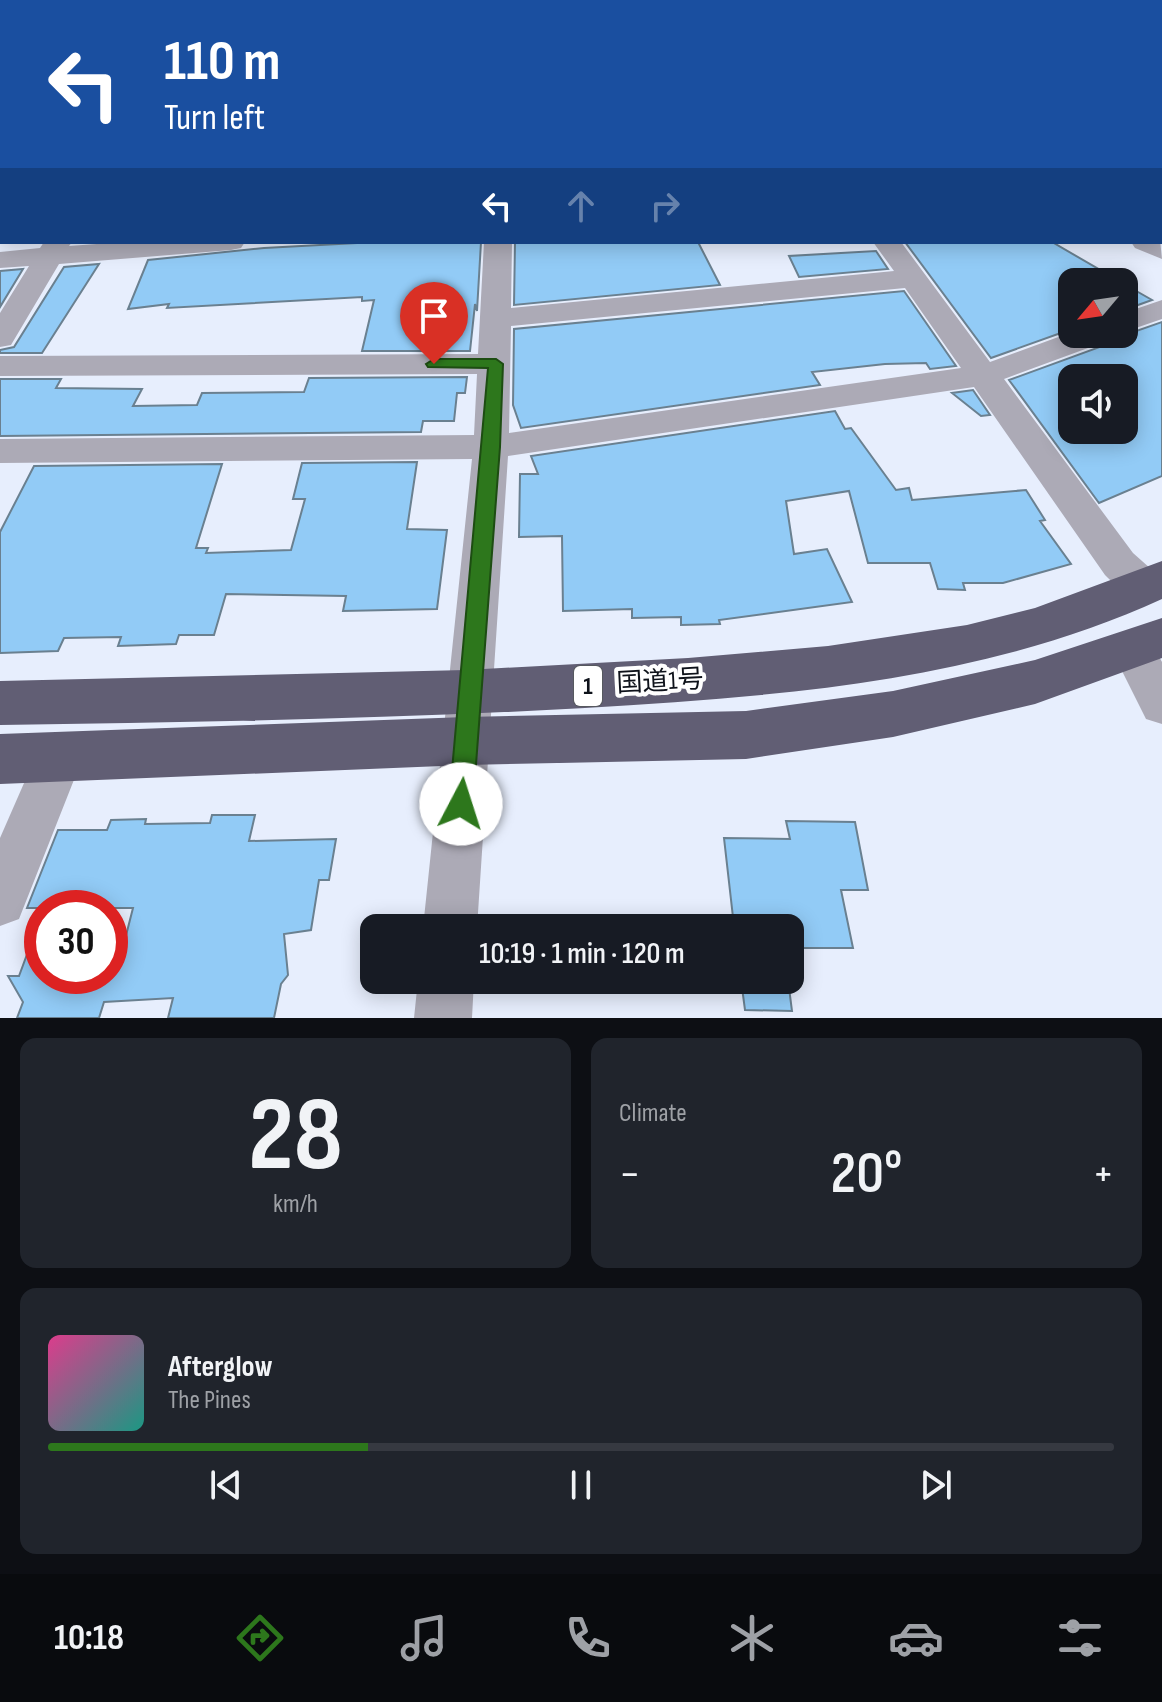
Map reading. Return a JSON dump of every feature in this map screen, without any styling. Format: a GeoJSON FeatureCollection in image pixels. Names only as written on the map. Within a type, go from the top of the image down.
{"type":"FeatureCollection","features":[{"type":"Feature","properties":{"kind":"highway","name":"国道1号"},"geometry":{"type":"LineString","coordinates":[[0,759],[59,757],[468,717],[932,652],[1060,622],[1154,584]]}},
{"type":"Feature","properties":{"kind":"highway","name":"国道1号"},"geometry":{"type":"LineString","coordinates":[[0,703],[468,717],[760,733],[908,711],[1035,682],[1148,643]]}},
{"type":"Feature","properties":{"kind":"street"},"geometry":{"type":"LineString","coordinates":[[0,260],[55,249],[181,244]]}},
{"type":"Feature","properties":{"kind":"street"},"geometry":{"type":"LineString","coordinates":[[451,914],[491,447],[498,318],[498,244]]}},
{"type":"Feature","properties":{"kind":"street"},"geometry":{"type":"LineString","coordinates":[[888,244],[1119,564],[1154,584]]}},
{"type":"Feature","properties":{"kind":"street"},"geometry":{"type":"LineString","coordinates":[[0,338],[55,249]]}},
{"type":"Feature","properties":{"kind":"street"},"geometry":{"type":"LineString","coordinates":[[498,318],[914,278]]}},
{"type":"Feature","properties":{"kind":"street"},"geometry":{"type":"LineString","coordinates":[[1138,318],[1162,309]]}},
{"type":"Feature","properties":{"kind":"street"},"geometry":{"type":"LineString","coordinates":[[0,451],[491,447],[985,375],[1058,348]]}},
{"type":"Feature","properties":{"kind":"street"},"geometry":{"type":"LineString","coordinates":[[0,366],[496,364]]}},
{"type":"Feature","properties":{"kind":"street"},"geometry":{"type":"LineString","coordinates":[[1148,643],[1162,705]]}},
{"type":"Feature","properties":{"kind":"street"},"geometry":{"type":"LineString","coordinates":[[0,900],[59,757]]}},
{"type":"Feature","properties":{"kind":"street"},"geometry":{"type":"LineString","coordinates":[[443,1018],[445,994]]}},
{"type":"Feature","properties":{"kind":"building"},"geometry":{"type":"Polygon","coordinates":[[[339,244],[481,244],[477,311],[475,304],[470,351],[362,351],[374,300],[362,301],[362,297],[167,308],[169,304],[128,309],[148,260],[339,244]]]}},
{"type":"Feature","properties":{"kind":"building"},"geometry":{"type":"Polygon","coordinates":[[[515,244],[699,244],[720,285],[514,305],[515,244]]]}},
{"type":"Feature","properties":{"kind":"building"},"geometry":{"type":"Polygon","coordinates":[[[906,244],[1055,244],[1097,268],[1058,268],[1058,334],[991,358],[906,244]]]}},
{"type":"Feature","properties":{"kind":"building"},"geometry":{"type":"Polygon","coordinates":[[[876,251],[888,269],[799,277],[789,256],[876,251]]]}},
{"type":"Feature","properties":{"kind":"building"},"geometry":{"type":"Polygon","coordinates":[[[99,264],[42,353],[0,353],[0,350],[14,347],[64,267],[99,264]]]}},
{"type":"Feature","properties":{"kind":"building"},"geometry":{"type":"Polygon","coordinates":[[[23,269],[0,307],[0,271],[23,269]]]}},
{"type":"Feature","properties":{"kind":"building"},"geometry":{"type":"Polygon","coordinates":[[[904,291],[956,366],[930,369],[926,363],[885,364],[812,372],[820,385],[521,428],[513,405],[514,329],[904,291]]]}},
{"type":"Feature","properties":{"kind":"building"},"geometry":{"type":"Polygon","coordinates":[[[1138,292],[1152,300],[1138,305],[1138,292]]]}},
{"type":"Feature","properties":{"kind":"building"},"geometry":{"type":"Polygon","coordinates":[[[1162,322],[1162,476],[1099,503],[1009,380],[1097,348],[1138,348],[1138,330],[1162,322]]]}},
{"type":"Feature","properties":{"kind":"building"},"geometry":{"type":"Polygon","coordinates":[[[467,377],[465,393],[457,393],[454,421],[423,421],[421,432],[0,436],[0,379],[61,379],[56,388],[142,389],[133,406],[197,405],[202,393],[304,392],[309,378],[467,377]]]}},
{"type":"Feature","properties":{"kind":"building"},"geometry":{"type":"Polygon","coordinates":[[[973,390],[990,415],[981,416],[952,393],[973,390]]]}},
{"type":"Feature","properties":{"kind":"building"},"geometry":{"type":"Polygon","coordinates":[[[835,411],[845,429],[851,428],[896,490],[909,488],[912,500],[1026,490],[1045,520],[1040,521],[1071,564],[1003,583],[963,583],[965,590],[938,589],[930,563],[868,563],[849,491],[786,501],[794,554],[827,549],[852,602],[719,620],[720,624],[681,625],[681,617],[632,618],[632,609],[563,611],[562,536],[519,537],[520,474],[538,474],[531,456],[835,411]]]}},
{"type":"Feature","properties":{"kind":"building"},"geometry":{"type":"Polygon","coordinates":[[[417,462],[407,529],[447,530],[437,609],[343,611],[346,596],[226,594],[214,635],[179,635],[176,644],[118,646],[121,637],[64,638],[58,651],[0,653],[0,532],[34,466],[222,464],[196,548],[208,548],[206,553],[291,550],[305,499],[293,499],[302,463],[417,462]]]}},
{"type":"Feature","properties":{"kind":"building"},"geometry":{"type":"Polygon","coordinates":[[[212,815],[255,815],[249,841],[336,839],[329,880],[319,880],[311,930],[284,934],[288,975],[281,984],[274,1018],[168,1018],[173,998],[104,1002],[99,1018],[17,1018],[23,1002],[8,976],[19,976],[24,962],[24,994],[128,994],[128,928],[133,908],[128,908],[128,890],[34,890],[58,830],[107,830],[111,820],[146,819],[145,824],[210,823],[212,815]]]}},
{"type":"Feature","properties":{"kind":"building"},"geometry":{"type":"Polygon","coordinates":[[[786,821],[855,822],[868,890],[841,890],[853,948],[804,948],[804,914],[733,914],[724,838],[790,839],[786,821]]]}},
{"type":"Feature","properties":{"kind":"building"},"geometry":{"type":"Polygon","coordinates":[[[743,994],[790,994],[792,1011],[745,1010],[743,994]]]}},
{"type":"Feature","properties":{"kind":"route"},"geometry":{"type":"LineString","coordinates":[[434,364],[496,364],[461,804]]}}]}
